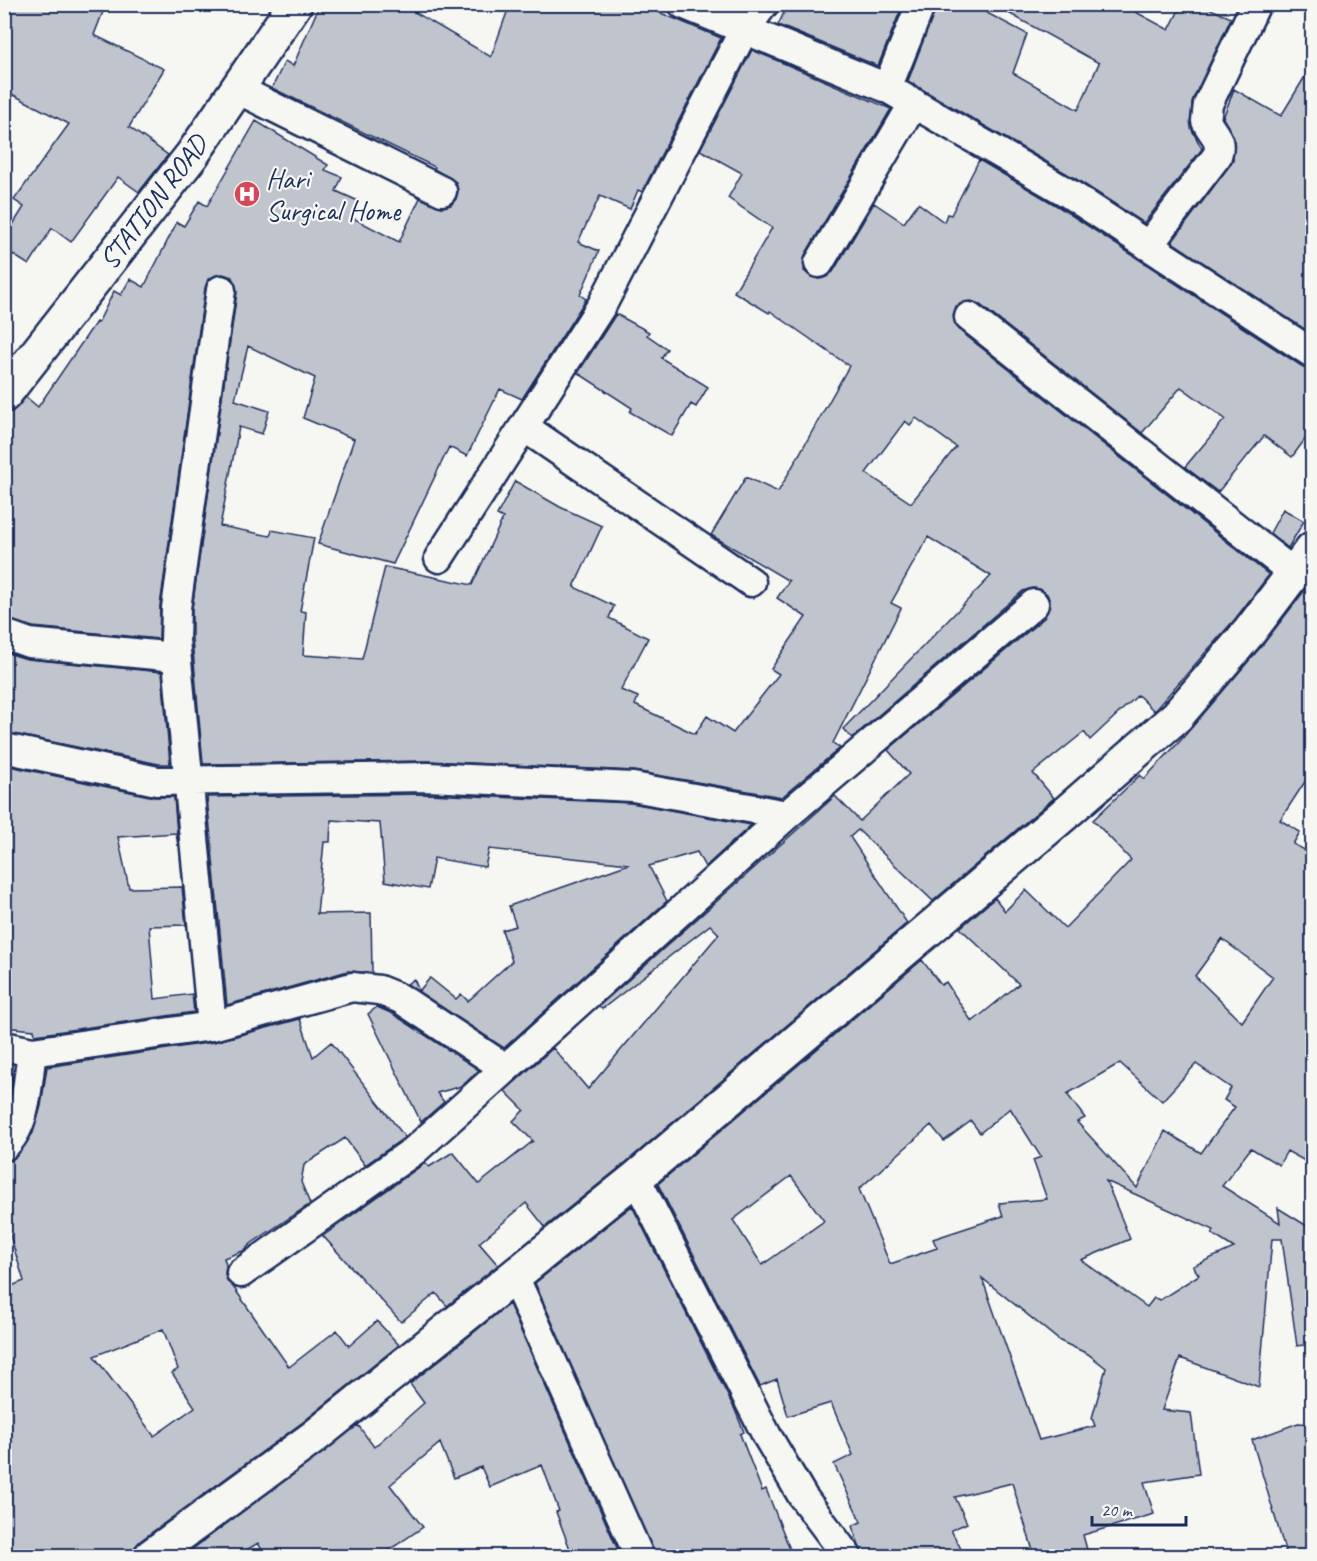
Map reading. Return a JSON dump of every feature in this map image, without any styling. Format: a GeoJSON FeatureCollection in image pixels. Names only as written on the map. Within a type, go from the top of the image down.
{"type":"FeatureCollection","features":[{"type":"Feature","properties":{"kind":"street","name":"STATION ROAD"},"geometry":{"type":"LineString","coordinates":[[4,395],[192,155],[295,4]]}},
{"type":"Feature","properties":{"kind":"street"},"geometry":{"type":"LineString","coordinates":[[682,4],[887,88],[1068,193],[1312,353]]}},
{"type":"Feature","properties":{"kind":"street"},"geometry":{"type":"LineString","coordinates":[[439,558],[602,306],[744,30],[764,4]]}},
{"type":"Feature","properties":{"kind":"street"},"geometry":{"type":"LineString","coordinates":[[887,88],[921,4]]}},
{"type":"Feature","properties":{"kind":"street"},"geometry":{"type":"LineString","coordinates":[[1148,246],[1217,156],[1220,147],[1218,138],[1206,121],[1208,104],[1256,4]]}},
{"type":"Feature","properties":{"kind":"street"},"geometry":{"type":"LineString","coordinates":[[237,89],[442,191]]}},
{"type":"Feature","properties":{"kind":"street"},"geometry":{"type":"LineString","coordinates":[[819,263],[914,103]]}},
{"type":"Feature","properties":{"kind":"street"},"geometry":{"type":"LineString","coordinates":[[212,1026],[190,781],[176,657],[176,608],[220,290]]}},
{"type":"Feature","properties":{"kind":"street"},"geometry":{"type":"LineString","coordinates":[[151,1557],[314,1437],[636,1178],[1177,716],[1304,562],[969,317]]}},
{"type":"Feature","properties":{"kind":"street"},"geometry":{"type":"LineString","coordinates":[[524,427],[751,582]]}},
{"type":"Feature","properties":{"kind":"street"},"geometry":{"type":"LineString","coordinates":[[241,1273],[415,1150],[787,814],[1034,604]]}},
{"type":"Feature","properties":{"kind":"street"},"geometry":{"type":"LineString","coordinates":[[4,634],[29,643],[176,657]]}},
{"type":"Feature","properties":{"kind":"street"},"geometry":{"type":"LineString","coordinates":[[4,748],[157,781],[428,777],[633,787],[787,814]]}},
{"type":"Feature","properties":{"kind":"street"},"geometry":{"type":"LineString","coordinates":[[4,1046],[32,1052],[212,1026],[352,987],[379,990],[401,999],[505,1068]]}},
{"type":"Feature","properties":{"kind":"street"},"geometry":{"type":"LineString","coordinates":[[4,1146],[14,1137],[21,1121],[32,1052]]}},
{"type":"Feature","properties":{"kind":"street"},"geometry":{"type":"LineString","coordinates":[[636,1178],[767,1436],[803,1497],[846,1557]]}},
{"type":"Feature","properties":{"kind":"street"},"geometry":{"type":"LineString","coordinates":[[514,1276],[639,1557]]}},
{"type":"Feature","properties":{"kind":"building"},"geometry":{"type":"Polygon","coordinates":[[[4,4],[106,4],[94,35],[164,69],[129,127],[168,155],[139,192],[118,177],[71,242],[52,228],[29,265],[4,249],[4,239],[24,207],[14,200],[69,124],[4,90],[4,4]]]}},
{"type":"Feature","properties":{"kind":"building"},"geometry":{"type":"Polygon","coordinates":[[[320,4],[401,4],[491,57],[510,4],[639,4],[721,38],[642,192],[638,190],[630,209],[600,196],[578,242],[599,251],[580,295],[586,299],[522,399],[500,389],[467,456],[449,447],[393,564],[318,544],[354,439],[303,418],[315,378],[248,346],[235,400],[269,411],[262,434],[239,427],[220,526],[270,536],[272,530],[314,538],[300,611],[306,612],[303,655],[362,659],[385,567],[472,585],[503,518],[497,515],[515,481],[560,507],[602,526],[574,587],[614,606],[609,618],[648,638],[621,690],[638,697],[635,705],[695,734],[707,716],[733,733],[779,674],[771,669],[806,617],[777,598],[789,581],[711,535],[746,477],[778,492],[849,366],[770,311],[769,313],[734,292],[772,228],[728,198],[742,173],[700,150],[752,50],[891,109],[805,255],[804,271],[811,277],[819,279],[833,272],[874,203],[904,223],[918,203],[944,222],[947,214],[951,215],[979,160],[1059,207],[1303,367],[1312,369],[1312,430],[1292,457],[1264,436],[1218,492],[1185,467],[1225,419],[1181,387],[1142,433],[979,304],[971,301],[956,306],[953,315],[959,330],[1269,575],[1235,619],[1154,711],[1138,695],[1090,740],[1084,732],[1033,773],[1054,798],[933,901],[858,830],[850,837],[907,923],[624,1164],[545,1227],[526,1203],[479,1243],[498,1265],[447,1306],[436,1293],[401,1322],[323,1236],[425,1163],[429,1167],[453,1152],[479,1184],[533,1141],[513,1121],[524,1110],[505,1091],[553,1048],[588,1089],[719,934],[710,925],[602,1009],[599,1006],[835,796],[860,821],[909,774],[888,750],[1045,617],[1050,602],[1047,594],[1040,589],[1032,588],[1023,591],[852,738],[843,729],[991,576],[928,537],[891,603],[901,608],[833,743],[840,748],[782,797],[634,771],[429,761],[203,764],[192,639],[192,609],[237,292],[232,277],[223,274],[208,279],[205,288],[160,606],[159,639],[33,627],[4,618],[4,413],[12,412],[26,397],[38,407],[96,322],[98,323],[114,291],[121,295],[130,279],[144,287],[177,222],[184,226],[199,201],[207,206],[256,121],[328,165],[325,170],[342,177],[336,191],[358,201],[351,217],[399,242],[420,198],[442,207],[451,205],[456,199],[458,191],[456,182],[434,169],[435,167],[272,88],[285,61],[293,66],[320,4]],[[916,418],[910,425],[905,421],[866,473],[911,503],[956,447],[916,418]]]}},
{"type":"Feature","properties":{"kind":"building"},"geometry":{"type":"Polygon","coordinates":[[[788,4],[903,4],[878,66],[778,25],[788,4]]]}},
{"type":"Feature","properties":{"kind":"building"},"geometry":{"type":"Polygon","coordinates":[[[937,4],[970,4],[1027,34],[1013,73],[1078,110],[1099,63],[992,4],[1121,4],[1169,30],[1182,4],[1200,4],[1231,18],[1192,102],[1191,128],[1202,149],[1144,223],[1076,179],[908,81],[937,4]]]}},
{"type":"Feature","properties":{"kind":"building"},"geometry":{"type":"Polygon","coordinates":[[[1312,65],[1312,334],[1172,242],[1233,161],[1234,138],[1223,118],[1234,89],[1281,116],[1312,65]]]}},
{"type":"Feature","properties":{"kind":"building"},"geometry":{"type":"Polygon","coordinates":[[[616,314],[649,332],[647,335],[667,349],[661,358],[708,387],[696,407],[691,404],[672,436],[630,412],[632,408],[578,373],[616,314]]]}},
{"type":"Feature","properties":{"kind":"building"},"geometry":{"type":"Polygon","coordinates":[[[1283,509],[1304,521],[1288,548],[1270,533],[1283,509]]]}},
{"type":"Feature","properties":{"kind":"building"},"geometry":{"type":"Polygon","coordinates":[[[1305,590],[1312,595],[1312,771],[1280,820],[1300,832],[1293,844],[1312,854],[1312,1165],[1287,1151],[1279,1165],[1251,1148],[1222,1186],[1280,1223],[1278,1208],[1312,1229],[1312,1344],[1297,1346],[1282,1239],[1272,1239],[1259,1387],[1180,1358],[1162,1410],[1191,1413],[1199,1474],[1144,1482],[1154,1514],[1083,1535],[1089,1557],[1035,1557],[1012,1483],[955,1497],[967,1523],[951,1530],[961,1549],[945,1557],[863,1557],[852,1526],[861,1522],[834,1464],[853,1455],[831,1403],[788,1416],[777,1379],[760,1386],[658,1184],[922,960],[941,985],[946,982],[972,1022],[1019,984],[960,928],[995,898],[1005,911],[1026,890],[1065,928],[1131,860],[1093,820],[1140,775],[1144,779],[1181,740],[1264,643],[1305,590]],[[1222,939],[1195,976],[1242,1022],[1273,977],[1222,939]],[[1120,1063],[1067,1094],[1085,1118],[1077,1122],[1137,1188],[1165,1131],[1201,1153],[1235,1107],[1224,1100],[1231,1088],[1196,1064],[1162,1101],[1120,1063]],[[1010,1108],[980,1133],[971,1121],[944,1141],[931,1125],[859,1189],[890,1264],[937,1248],[933,1239],[1003,1216],[999,1203],[1047,1199],[1033,1160],[1041,1157],[1010,1108]],[[791,1176],[733,1220],[762,1265],[824,1221],[791,1176]],[[1106,1181],[1130,1239],[1081,1260],[1147,1307],[1154,1298],[1160,1300],[1199,1275],[1193,1266],[1234,1248],[1212,1234],[1214,1230],[1106,1181]],[[982,1278],[1039,1440],[1095,1426],[1092,1418],[1106,1368],[1088,1354],[1060,1341],[982,1278]]]}},
{"type":"Feature","properties":{"kind":"building"},"geometry":{"type":"Polygon","coordinates":[[[4,652],[27,659],[162,672],[170,764],[159,764],[4,732],[4,652]]]}},
{"type":"Feature","properties":{"kind":"building"},"geometry":{"type":"Polygon","coordinates":[[[9,766],[154,797],[174,797],[178,846],[176,833],[118,837],[129,888],[182,887],[186,925],[149,926],[155,999],[192,994],[194,1012],[35,1035],[34,1030],[4,1027],[4,804],[9,766]]]}},
{"type":"Feature","properties":{"kind":"building"},"geometry":{"type":"Polygon","coordinates":[[[428,794],[631,803],[751,825],[705,867],[697,852],[649,866],[667,901],[504,1048],[407,984],[414,979],[419,991],[430,978],[456,999],[461,994],[468,1001],[512,961],[502,930],[516,926],[509,906],[629,864],[489,849],[485,867],[434,858],[428,889],[385,881],[380,823],[331,820],[330,842],[324,842],[317,914],[371,913],[372,973],[348,971],[227,1005],[207,797],[428,794]]]}},
{"type":"Feature","properties":{"kind":"building"},"geometry":{"type":"Polygon","coordinates":[[[377,1007],[393,1014],[479,1070],[462,1086],[437,1093],[444,1102],[421,1122],[368,1014],[377,1007]]]}},
{"type":"Feature","properties":{"kind":"building"},"geometry":{"type":"Polygon","coordinates":[[[300,1019],[313,1057],[331,1042],[405,1137],[365,1165],[345,1138],[304,1165],[301,1182],[310,1204],[243,1251],[224,1258],[225,1275],[289,1367],[337,1330],[349,1346],[377,1321],[399,1345],[303,1422],[140,1541],[134,1548],[133,1557],[4,1557],[4,1289],[24,1281],[4,1216],[4,1162],[16,1157],[33,1133],[41,1106],[47,1067],[214,1042],[300,1019]],[[163,1329],[94,1356],[154,1436],[195,1407],[172,1373],[178,1369],[163,1329]]]}},
{"type":"Feature","properties":{"kind":"building"},"geometry":{"type":"Polygon","coordinates":[[[4,1075],[12,1076],[4,1115],[4,1075]]]}},
{"type":"Feature","properties":{"kind":"building"},"geometry":{"type":"Polygon","coordinates":[[[632,1206],[735,1410],[744,1432],[740,1434],[762,1491],[766,1489],[793,1557],[655,1557],[535,1283],[632,1206]]]}},
{"type":"Feature","properties":{"kind":"building"},"geometry":{"type":"Polygon","coordinates":[[[509,1304],[621,1557],[573,1557],[542,1465],[490,1487],[481,1467],[454,1478],[440,1443],[390,1485],[423,1527],[379,1557],[266,1557],[258,1543],[235,1557],[182,1557],[358,1425],[374,1447],[424,1403],[410,1384],[509,1304]]]}},
{"type":"Feature","properties":{"kind":"building"},"geometry":{"type":"Polygon","coordinates":[[[1298,1423],[1312,1424],[1312,1557],[1287,1557],[1252,1440],[1298,1423]]]}},
{"type":"Feature","properties":{"kind":"place","name":"Hari Surgical Home"},"geometry":{"type":"Point","coordinates":[247,194]}}]}
